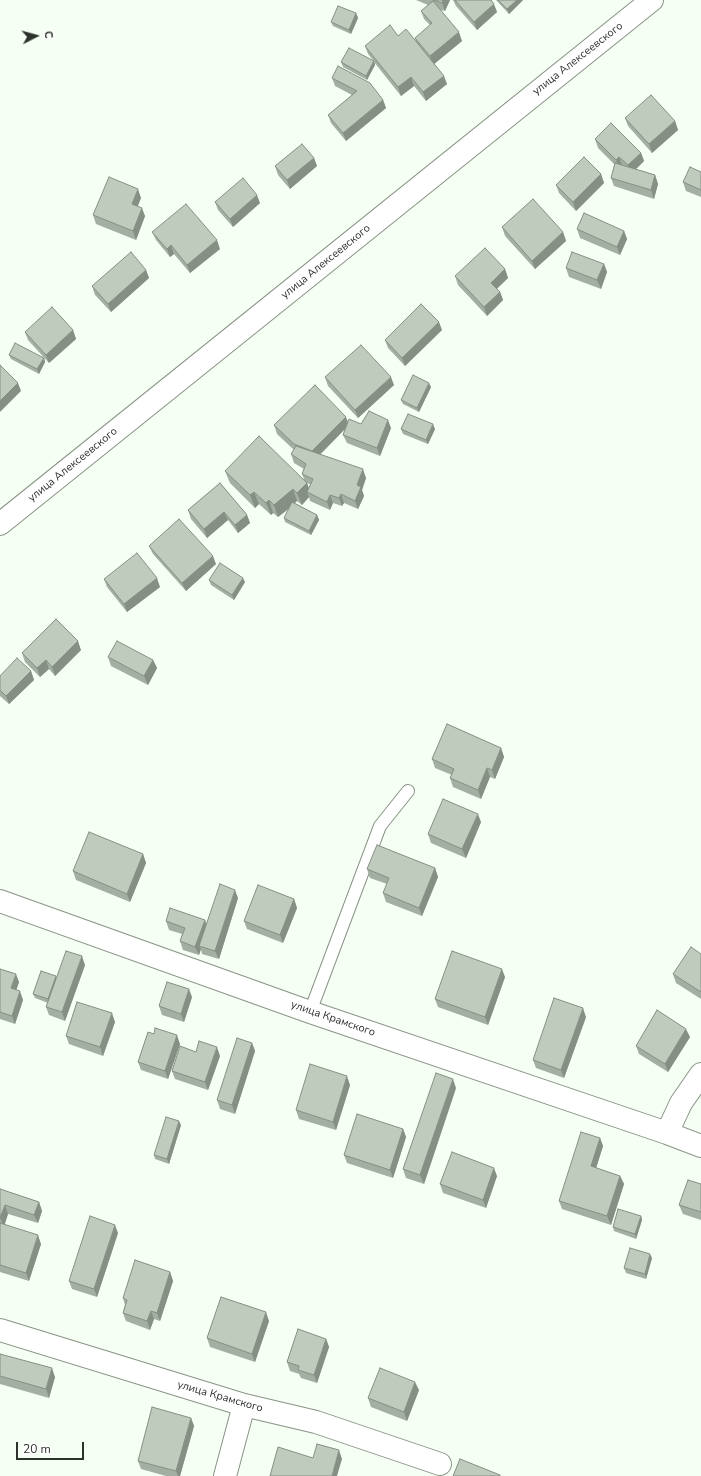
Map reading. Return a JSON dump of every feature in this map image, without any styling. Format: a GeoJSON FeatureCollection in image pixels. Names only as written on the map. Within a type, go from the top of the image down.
{"type":"FeatureCollection","features":[{"type":"Feature","properties":{"kind":"street","name":"улица Алексеевского"},"geometry":{"type":"LineString","coordinates":[[0,524],[652,0]]}},
{"type":"Feature","properties":{"kind":"street","name":"улица Крамского"},"geometry":{"type":"LineString","coordinates":[[0,901],[310,1012],[667,1133],[701,1146]]}},
{"type":"Feature","properties":{"kind":"street"},"geometry":{"type":"LineString","coordinates":[[667,1133],[681,1103],[701,1074]]}},
{"type":"Feature","properties":{"kind":"street","name":"улица Крамского"},"geometry":{"type":"LineString","coordinates":[[0,1330],[244,1405],[316,1422],[440,1464]]}},
{"type":"Feature","properties":{"kind":"street"},"geometry":{"type":"LineString","coordinates":[[225,1476],[244,1405]]}},
{"type":"Feature","properties":{"kind":"lane"},"geometry":{"type":"LineString","coordinates":[[310,1012],[380,826],[408,791]]}},
{"type":"Feature","properties":{"kind":"building"},"geometry":{"type":"Polygon","coordinates":[[[434,0],[443,0],[442,3],[434,0]]]}},
{"type":"Feature","properties":{"kind":"building"},"geometry":{"type":"Polygon","coordinates":[[[455,0],[491,0],[494,4],[474,22],[455,0]]]}},
{"type":"Feature","properties":{"kind":"building"},"geometry":{"type":"Polygon","coordinates":[[[498,0],[517,0],[507,9],[498,0]]]}},
{"type":"Feature","properties":{"kind":"building"},"geometry":{"type":"Polygon","coordinates":[[[433,1],[459,32],[430,56],[415,38],[432,23],[421,11],[433,1]]]}},
{"type":"Feature","properties":{"kind":"building"},"geometry":{"type":"Polygon","coordinates":[[[338,6],[356,13],[349,30],[331,22],[338,6]]]}},
{"type":"Feature","properties":{"kind":"building"},"geometry":{"type":"Polygon","coordinates":[[[390,25],[398,36],[406,29],[444,76],[423,92],[411,77],[398,87],[365,46],[390,25]]]}},
{"type":"Feature","properties":{"kind":"building"},"geometry":{"type":"Polygon","coordinates":[[[349,48],[374,61],[366,76],[341,62],[349,48]]]}},
{"type":"Feature","properties":{"kind":"building"},"geometry":{"type":"Polygon","coordinates":[[[338,66],[370,83],[383,100],[343,133],[328,115],[357,91],[332,78],[338,66]]]}},
{"type":"Feature","properties":{"kind":"building"},"geometry":{"type":"Polygon","coordinates":[[[651,95],[675,121],[649,144],[625,118],[651,95]]]}},
{"type":"Feature","properties":{"kind":"building"},"geometry":{"type":"Polygon","coordinates":[[[611,123],[641,153],[628,165],[619,157],[616,160],[595,139],[611,123]]]}},
{"type":"Feature","properties":{"kind":"building"},"geometry":{"type":"Polygon","coordinates":[[[302,144],[314,158],[287,180],[275,166],[302,144]]]}},
{"type":"Feature","properties":{"kind":"building"},"geometry":{"type":"Polygon","coordinates":[[[584,157],[601,174],[573,202],[556,185],[584,157]]]}},
{"type":"Feature","properties":{"kind":"building"},"geometry":{"type":"Polygon","coordinates":[[[615,163],[655,175],[651,190],[611,178],[615,163]]]}},
{"type":"Feature","properties":{"kind":"building"},"geometry":{"type":"Polygon","coordinates":[[[690,167],[701,172],[701,190],[683,182],[690,167]]]}},
{"type":"Feature","properties":{"kind":"building"},"geometry":{"type":"Polygon","coordinates":[[[109,177],[138,189],[132,204],[142,208],[133,231],[93,215],[109,177]]]}},
{"type":"Feature","properties":{"kind":"building"},"geometry":{"type":"Polygon","coordinates":[[[243,178],[257,195],[230,219],[215,202],[243,178]]]}},
{"type":"Feature","properties":{"kind":"building"},"geometry":{"type":"Polygon","coordinates":[[[533,199],[563,232],[532,261],[502,227],[533,199]]]}},
{"type":"Feature","properties":{"kind":"building"},"geometry":{"type":"Polygon","coordinates":[[[186,204],[217,240],[187,265],[171,245],[167,249],[152,232],[186,204]]]}},
{"type":"Feature","properties":{"kind":"building"},"geometry":{"type":"Polygon","coordinates":[[[584,213],[624,231],[617,247],[577,229],[584,213]]]}},
{"type":"Feature","properties":{"kind":"building"},"geometry":{"type":"Polygon","coordinates":[[[485,248],[505,269],[491,283],[500,292],[484,307],[455,276],[485,248]]]}},
{"type":"Feature","properties":{"kind":"building"},"geometry":{"type":"Polygon","coordinates":[[[131,252],[146,270],[108,304],[92,286],[131,252]]]}},
{"type":"Feature","properties":{"kind":"building"},"geometry":{"type":"Polygon","coordinates":[[[572,252],[604,264],[597,280],[566,268],[572,252]]]}},
{"type":"Feature","properties":{"kind":"building"},"geometry":{"type":"Polygon","coordinates":[[[421,304],[439,322],[402,358],[385,340],[421,304]]]}},
{"type":"Feature","properties":{"kind":"building"},"geometry":{"type":"Polygon","coordinates":[[[52,307],[73,330],[46,355],[25,332],[52,307]]]}},
{"type":"Feature","properties":{"kind":"building"},"geometry":{"type":"Polygon","coordinates":[[[15,343],[44,358],[37,369],[9,355],[15,343]]]}},
{"type":"Feature","properties":{"kind":"building"},"geometry":{"type":"Polygon","coordinates":[[[361,345],[391,377],[355,410],[325,377],[361,345]]]}},
{"type":"Feature","properties":{"kind":"building"},"geometry":{"type":"Polygon","coordinates":[[[0,365],[18,383],[0,401],[0,365]]]}},
{"type":"Feature","properties":{"kind":"building"},"geometry":{"type":"Polygon","coordinates":[[[413,375],[429,383],[417,408],[401,400],[413,375]]]}},
{"type":"Feature","properties":{"kind":"building"},"geometry":{"type":"Polygon","coordinates":[[[315,385],[346,417],[312,451],[294,444],[274,425],[315,385]]]}},
{"type":"Feature","properties":{"kind":"building"},"geometry":{"type":"Polygon","coordinates":[[[369,411],[388,420],[377,448],[343,435],[349,419],[361,424],[369,411]]]}},
{"type":"Feature","properties":{"kind":"building"},"geometry":{"type":"Polygon","coordinates":[[[408,414],[433,424],[426,440],[401,429],[408,414]]]}},
{"type":"Feature","properties":{"kind":"building"},"geometry":{"type":"Polygon","coordinates":[[[259,436],[307,483],[297,493],[293,489],[274,505],[269,500],[266,503],[254,492],[250,495],[225,471],[259,436]]]}},
{"type":"Feature","properties":{"kind":"building"},"geometry":{"type":"Polygon","coordinates":[[[296,446],[363,469],[357,485],[361,487],[355,501],[341,494],[339,498],[330,495],[327,502],[307,492],[313,479],[302,474],[306,464],[291,454],[296,446]]]}},
{"type":"Feature","properties":{"kind":"building"},"geometry":{"type":"Polygon","coordinates":[[[220,483],[247,515],[235,525],[224,512],[204,529],[188,510],[220,483]]]}},
{"type":"Feature","properties":{"kind":"building"},"geometry":{"type":"Polygon","coordinates":[[[292,502],[317,515],[309,531],[284,518],[292,502]]]}},
{"type":"Feature","properties":{"kind":"building"},"geometry":{"type":"Polygon","coordinates":[[[179,519],[213,556],[182,583],[149,546],[179,519]]]}},
{"type":"Feature","properties":{"kind":"building"},"geometry":{"type":"Polygon","coordinates":[[[137,553],[157,578],[124,604],[104,579],[137,553]]]}},
{"type":"Feature","properties":{"kind":"building"},"geometry":{"type":"Polygon","coordinates":[[[220,563],[243,578],[232,595],[209,580],[220,563]]]}},
{"type":"Feature","properties":{"kind":"building"},"geometry":{"type":"Polygon","coordinates":[[[56,619],[78,641],[52,667],[46,660],[37,668],[22,653],[56,619]]]}},
{"type":"Feature","properties":{"kind":"building"},"geometry":{"type":"Polygon","coordinates":[[[117,641],[153,660],[144,676],[108,657],[117,641]]]}},
{"type":"Feature","properties":{"kind":"building"},"geometry":{"type":"Polygon","coordinates":[[[17,658],[31,671],[6,696],[0,690],[0,676],[17,658]]]}},
{"type":"Feature","properties":{"kind":"building"},"geometry":{"type":"Polygon","coordinates":[[[447,724],[501,748],[492,770],[487,768],[478,790],[450,778],[454,769],[432,759],[447,724]]]}},
{"type":"Feature","properties":{"kind":"building"},"geometry":{"type":"Polygon","coordinates":[[[443,799],[478,814],[462,849],[428,834],[443,799]]]}},
{"type":"Feature","properties":{"kind":"building"},"geometry":{"type":"Polygon","coordinates":[[[89,832],[143,854],[127,894],[73,871],[89,832]]]}},
{"type":"Feature","properties":{"kind":"building"},"geometry":{"type":"Polygon","coordinates":[[[377,845],[435,868],[419,908],[383,893],[389,878],[367,869],[377,845]]]}},
{"type":"Feature","properties":{"kind":"building"},"geometry":{"type":"Polygon","coordinates":[[[220,884],[235,890],[215,951],[199,946],[220,884]]]}},
{"type":"Feature","properties":{"kind":"building"},"geometry":{"type":"Polygon","coordinates":[[[258,885],[294,899],[280,935],[244,921],[258,885]]]}},
{"type":"Feature","properties":{"kind":"building"},"geometry":{"type":"Polygon","coordinates":[[[170,908],[205,920],[195,947],[180,941],[185,928],[166,921],[170,908]]]}},
{"type":"Feature","properties":{"kind":"building"},"geometry":{"type":"Polygon","coordinates":[[[691,947],[701,954],[701,992],[673,974],[691,947]]]}},
{"type":"Feature","properties":{"kind":"building"},"geometry":{"type":"Polygon","coordinates":[[[66,951],[82,956],[62,1012],[46,1007],[66,951]]]}},
{"type":"Feature","properties":{"kind":"building"},"geometry":{"type":"Polygon","coordinates":[[[452,951],[502,969],[485,1017],[435,999],[452,951]]]}},
{"type":"Feature","properties":{"kind":"building"},"geometry":{"type":"Polygon","coordinates":[[[0,969],[16,974],[11,988],[20,991],[12,1016],[0,1012],[0,969]]]}},
{"type":"Feature","properties":{"kind":"building"},"geometry":{"type":"Polygon","coordinates":[[[41,971],[56,976],[48,999],[33,994],[41,971]]]}},
{"type":"Feature","properties":{"kind":"building"},"geometry":{"type":"Polygon","coordinates":[[[167,982],[189,989],[181,1014],[159,1006],[167,982]]]}},
{"type":"Feature","properties":{"kind":"building"},"geometry":{"type":"Polygon","coordinates":[[[554,998],[583,1008],[561,1070],[533,1060],[554,998]]]}},
{"type":"Feature","properties":{"kind":"building"},"geometry":{"type":"Polygon","coordinates":[[[77,1002],[112,1013],[100,1047],[66,1036],[77,1002]]]}},
{"type":"Feature","properties":{"kind":"building"},"geometry":{"type":"Polygon","coordinates":[[[657,1010],[686,1029],[665,1064],[636,1046],[657,1010]]]}},
{"type":"Feature","properties":{"kind":"building"},"geometry":{"type":"Polygon","coordinates":[[[155,1028],[177,1035],[165,1071],[138,1062],[148,1032],[154,1034],[155,1028]]]}},
{"type":"Feature","properties":{"kind":"building"},"geometry":{"type":"Polygon","coordinates":[[[237,1038],[252,1043],[232,1105],[217,1100],[237,1038]]]}},
{"type":"Feature","properties":{"kind":"building"},"geometry":{"type":"Polygon","coordinates":[[[199,1041],[217,1047],[205,1082],[172,1071],[180,1046],[196,1052],[199,1041]]]}},
{"type":"Feature","properties":{"kind":"building"},"geometry":{"type":"Polygon","coordinates":[[[310,1064],[347,1076],[333,1122],[296,1110],[310,1064]]]}},
{"type":"Feature","properties":{"kind":"building"},"geometry":{"type":"Polygon","coordinates":[[[436,1073],[453,1079],[420,1175],[403,1169],[436,1073]]]}},
{"type":"Feature","properties":{"kind":"building"},"geometry":{"type":"Polygon","coordinates":[[[357,1114],[403,1129],[390,1170],[344,1155],[357,1114]]]}},
{"type":"Feature","properties":{"kind":"building"},"geometry":{"type":"Polygon","coordinates":[[[166,1117],[179,1121],[167,1159],[154,1155],[166,1117]]]}},
{"type":"Feature","properties":{"kind":"building"},"geometry":{"type":"Polygon","coordinates":[[[581,1132],[600,1138],[591,1166],[620,1176],[607,1216],[559,1201],[581,1132]]]}},
{"type":"Feature","properties":{"kind":"building"},"geometry":{"type":"Polygon","coordinates":[[[452,1152],[494,1168],[483,1200],[440,1184],[452,1152]]]}},
{"type":"Feature","properties":{"kind":"building"},"geometry":{"type":"Polygon","coordinates":[[[688,1180],[701,1184],[701,1212],[679,1205],[688,1180]]]}},
{"type":"Feature","properties":{"kind":"building"},"geometry":{"type":"Polygon","coordinates":[[[0,1189],[39,1202],[34,1215],[5,1205],[0,1218],[0,1189]]]}},
{"type":"Feature","properties":{"kind":"building"},"geometry":{"type":"Polygon","coordinates":[[[618,1209],[641,1216],[635,1234],[613,1227],[618,1209]]]}},
{"type":"Feature","properties":{"kind":"building"},"geometry":{"type":"Polygon","coordinates":[[[90,1216],[115,1225],[94,1289],[69,1281],[90,1216]]]}},
{"type":"Feature","properties":{"kind":"building"},"geometry":{"type":"Polygon","coordinates":[[[0,1223],[38,1235],[26,1273],[0,1265],[0,1223]]]}},
{"type":"Feature","properties":{"kind":"building"},"geometry":{"type":"Polygon","coordinates":[[[630,1248],[650,1254],[645,1274],[624,1268],[630,1248]]]}},
{"type":"Feature","properties":{"kind":"building"},"geometry":{"type":"Polygon","coordinates":[[[135,1260],[170,1272],[157,1313],[151,1311],[147,1321],[123,1313],[127,1300],[123,1298],[135,1260]]]}},
{"type":"Feature","properties":{"kind":"building"},"geometry":{"type":"Polygon","coordinates":[[[221,1297],[266,1312],[252,1354],[207,1338],[221,1297]]]}},
{"type":"Feature","properties":{"kind":"building"},"geometry":{"type":"Polygon","coordinates":[[[298,1329],[326,1339],[314,1375],[298,1370],[299,1366],[287,1362],[298,1329]]]}},
{"type":"Feature","properties":{"kind":"building"},"geometry":{"type":"Polygon","coordinates":[[[0,1354],[52,1368],[46,1389],[0,1376],[0,1354]]]}},
{"type":"Feature","properties":{"kind":"building"},"geometry":{"type":"Polygon","coordinates":[[[380,1368],[415,1382],[404,1412],[368,1398],[380,1368]]]}},
{"type":"Feature","properties":{"kind":"building"},"geometry":{"type":"Polygon","coordinates":[[[152,1407],[191,1418],[176,1471],[138,1461],[152,1407]]]}},
{"type":"Feature","properties":{"kind":"building"},"geometry":{"type":"Polygon","coordinates":[[[317,1444],[339,1450],[332,1476],[270,1476],[278,1447],[313,1458],[317,1444]]]}},
{"type":"Feature","properties":{"kind":"building"},"geometry":{"type":"Polygon","coordinates":[[[460,1459],[500,1475],[500,1476],[453,1476],[460,1459]]]}}]}
